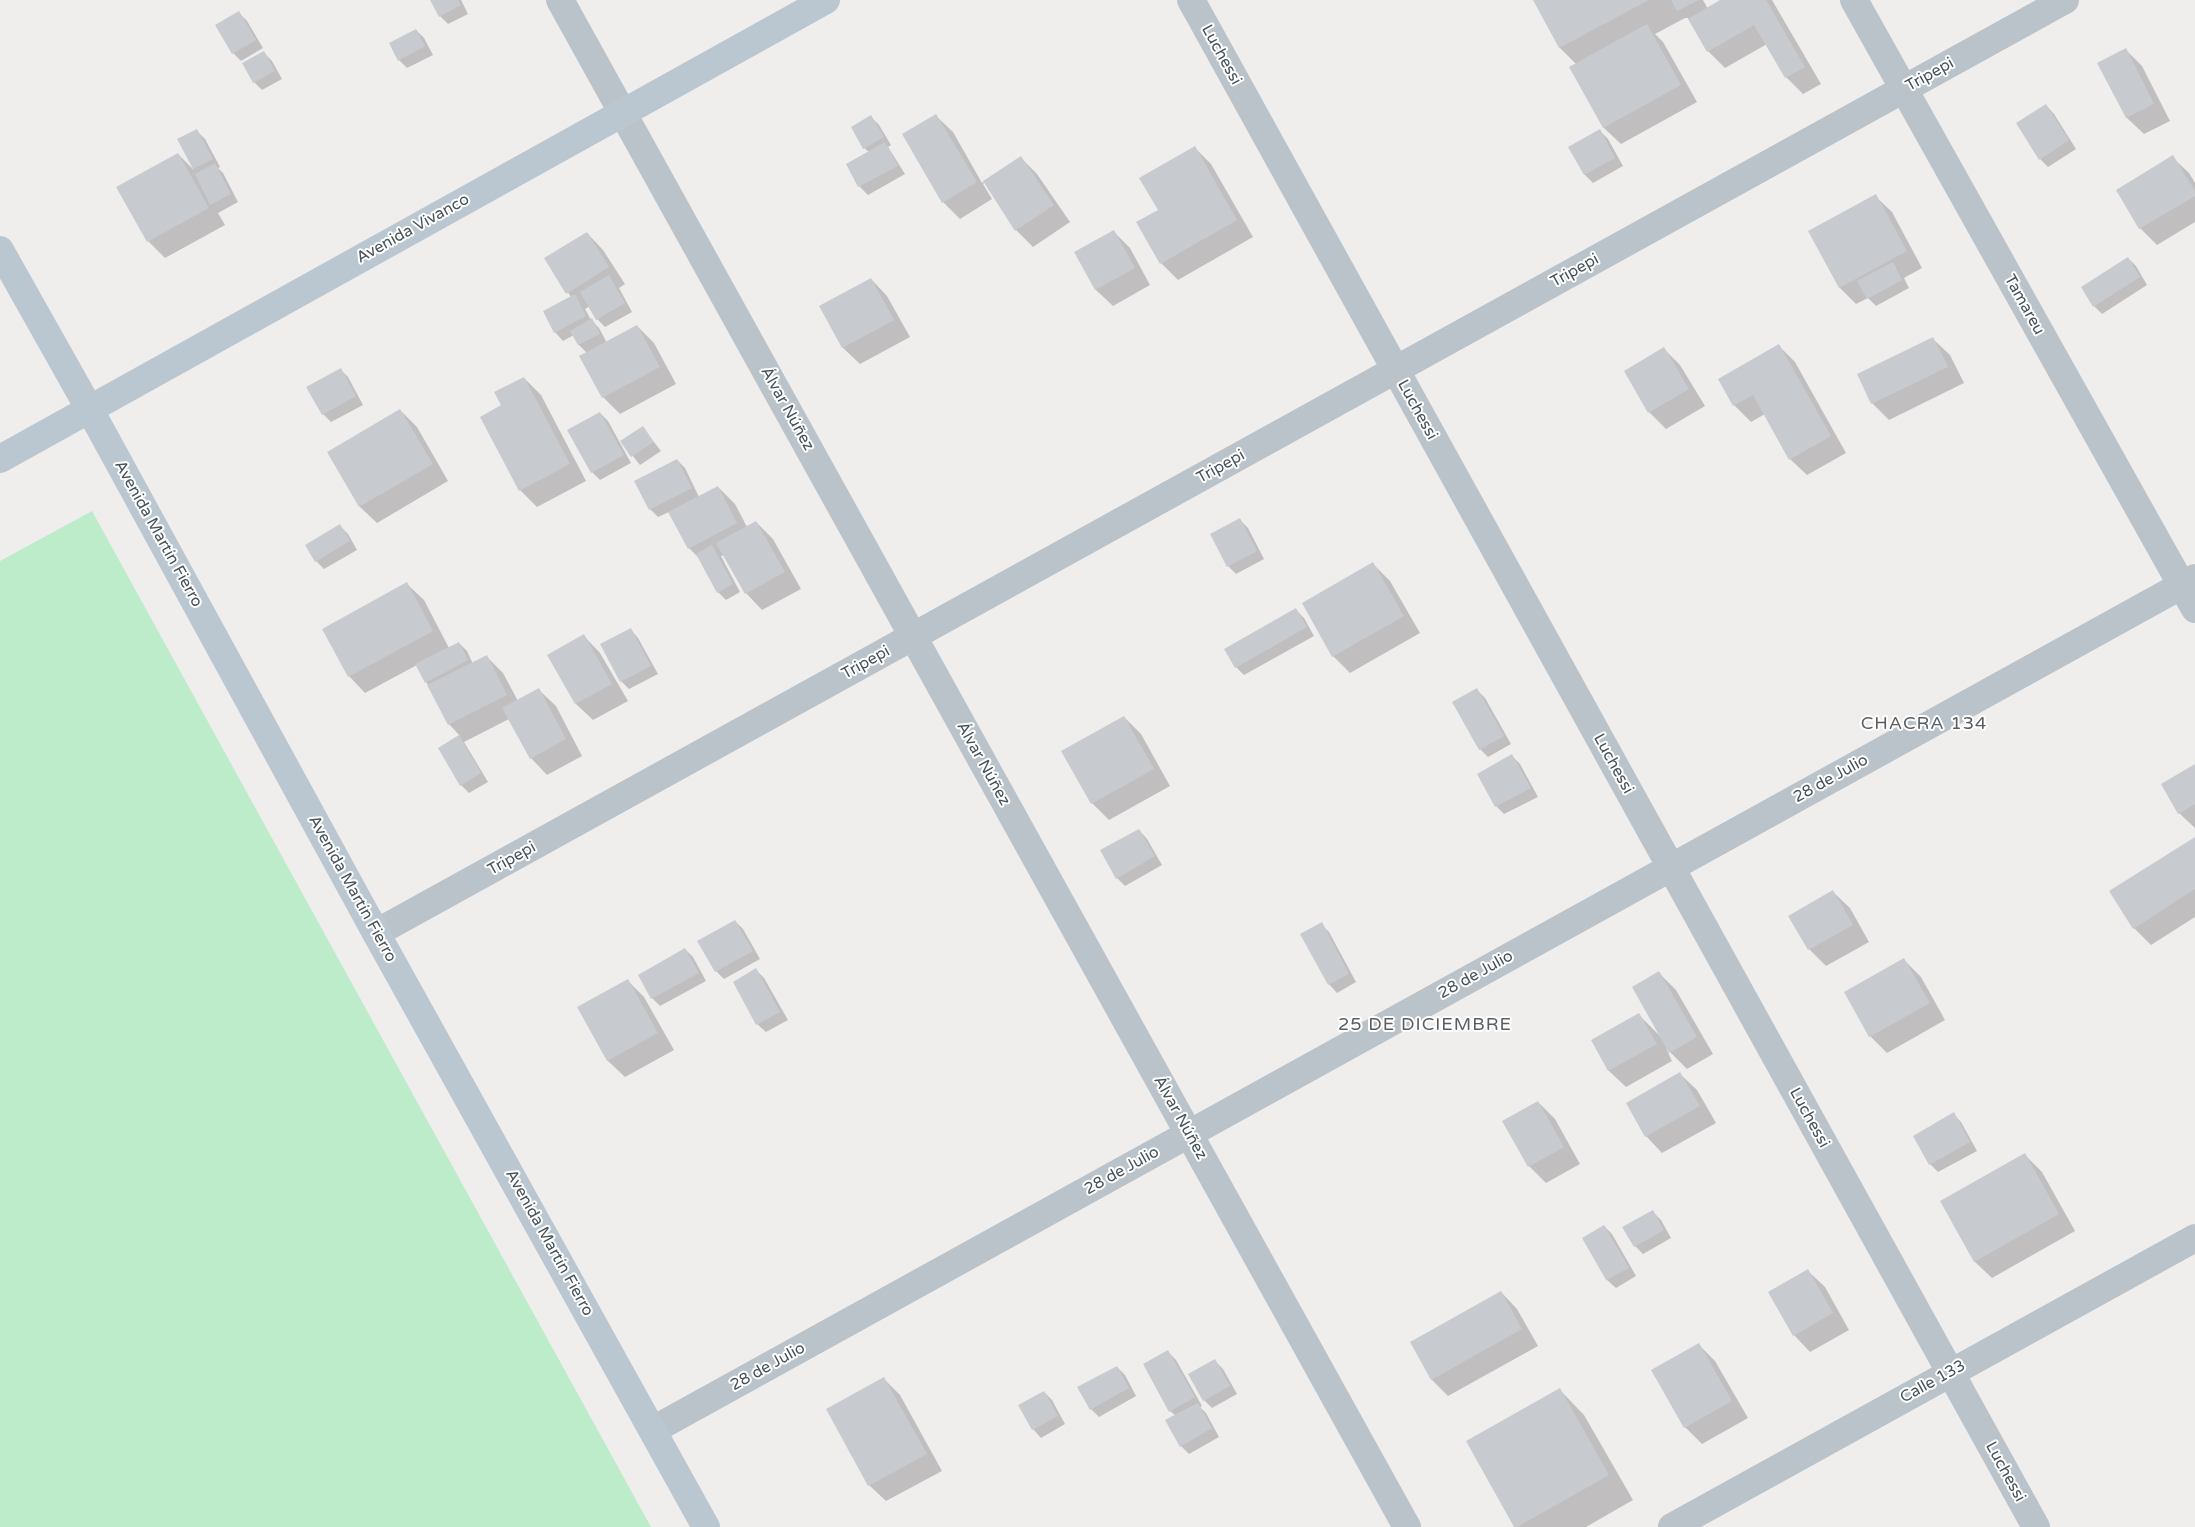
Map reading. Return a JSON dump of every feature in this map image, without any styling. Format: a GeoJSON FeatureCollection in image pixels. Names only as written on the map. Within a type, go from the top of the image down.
{"type":"FeatureCollection","features":[{"type":"Feature","properties":{"kind":"main road","name":"Avenida Vivanco"},"geometry":{"type":"LineString","coordinates":[[0,459],[826,0]]}},
{"type":"Feature","properties":{"kind":"main road","name":"Avenida Martín Fierro"},"geometry":{"type":"LineString","coordinates":[[0,250],[706,1527]]}},
{"type":"Feature","properties":{"kind":"street","name":"Álvar Núñez"},"geometry":{"type":"LineString","coordinates":[[560,0],[1408,1527]]}},
{"type":"Feature","properties":{"kind":"street","name":"Luchessi"},"geometry":{"type":"LineString","coordinates":[[1191,0],[2036,1527]]}},
{"type":"Feature","properties":{"kind":"street","name":"Tamareu"},"geometry":{"type":"LineString","coordinates":[[1854,0],[1903,90],[2188,581],[2195,609]]}},
{"type":"Feature","properties":{"kind":"street","name":"Tripepi"},"geometry":{"type":"LineString","coordinates":[[376,933],[2065,0]]}},
{"type":"Feature","properties":{"kind":"street","name":"28 de Julio"},"geometry":{"type":"LineString","coordinates":[[653,1430],[2188,581]]}},
{"type":"Feature","properties":{"kind":"street","name":"Calle 133"},"geometry":{"type":"LineString","coordinates":[[1672,1527],[2195,1238]]}},
{"type":"Feature","properties":{"kind":"green space"},"geometry":{"type":"Polygon","coordinates":[[[92,511],[651,1527],[0,1527],[0,561],[92,511]]]}},
{"type":"Feature","properties":{"kind":"building"},"geometry":{"type":"Polygon","coordinates":[[[430,0],[458,0],[461,5],[439,17],[430,0]]]}},
{"type":"Feature","properties":{"kind":"building"},"geometry":{"type":"Polygon","coordinates":[[[1533,0],[1649,0],[1559,48],[1533,0]]]}},
{"type":"Feature","properties":{"kind":"building"},"geometry":{"type":"Polygon","coordinates":[[[1671,0],[1699,0],[1677,11],[1671,0]]]}},
{"type":"Feature","properties":{"kind":"building"},"geometry":{"type":"Polygon","coordinates":[[[1720,0],[1766,0],[1805,67],[1785,78],[1754,25],[1707,52],[1688,19],[1720,0]]]}},
{"type":"Feature","properties":{"kind":"building"},"geometry":{"type":"Polygon","coordinates":[[[239,11],[256,40],[232,54],[215,25],[239,11]]]}},
{"type":"Feature","properties":{"kind":"building"},"geometry":{"type":"Polygon","coordinates":[[[1647,24],[1681,85],[1603,128],[1569,67],[1647,24]]]}},
{"type":"Feature","properties":{"kind":"building"},"geometry":{"type":"Polygon","coordinates":[[[416,29],[425,46],[398,61],[389,43],[416,29]]]}},
{"type":"Feature","properties":{"kind":"building"},"geometry":{"type":"Polygon","coordinates":[[[2126,48],[2154,104],[2126,118],[2097,63],[2126,48]]]}},
{"type":"Feature","properties":{"kind":"building"},"geometry":{"type":"Polygon","coordinates":[[[264,51],[275,71],[253,83],[242,63],[264,51]]]}},
{"type":"Feature","properties":{"kind":"building"},"geometry":{"type":"Polygon","coordinates":[[[2046,104],[2069,140],[2039,160],[2016,123],[2046,104]]]}},
{"type":"Feature","properties":{"kind":"building"},"geometry":{"type":"Polygon","coordinates":[[[936,114],[977,182],[942,203],[902,134],[936,114]]]}},
{"type":"Feature","properties":{"kind":"building"},"geometry":{"type":"Polygon","coordinates":[[[871,115],[884,137],[863,149],[851,127],[871,115]]]}},
{"type":"Feature","properties":{"kind":"building"},"geometry":{"type":"Polygon","coordinates":[[[197,129],[213,159],[193,169],[177,139],[197,129]]]}},
{"type":"Feature","properties":{"kind":"building"},"geometry":{"type":"Polygon","coordinates":[[[1600,129],[1615,158],[1584,175],[1568,147],[1600,129]]]}},
{"type":"Feature","properties":{"kind":"building"},"geometry":{"type":"Polygon","coordinates":[[[885,142],[898,166],[858,187],[846,164],[885,142]]]}},
{"type":"Feature","properties":{"kind":"building"},"geometry":{"type":"Polygon","coordinates":[[[1195,146],[1237,220],[1160,264],[1136,222],[1158,210],[1139,178],[1195,146]]]}},
{"type":"Feature","properties":{"kind":"building"},"geometry":{"type":"Polygon","coordinates":[[[178,153],[209,208],[147,242],[116,187],[178,153]]]}},
{"type":"Feature","properties":{"kind":"building"},"geometry":{"type":"Polygon","coordinates":[[[2173,155],[2195,191],[2195,196],[2139,229],[2116,190],[2173,155]]]}},
{"type":"Feature","properties":{"kind":"building"},"geometry":{"type":"Polygon","coordinates":[[[1021,156],[1054,205],[1015,231],[983,181],[1021,156]]]}},
{"type":"Feature","properties":{"kind":"building"},"geometry":{"type":"Polygon","coordinates":[[[215,163],[231,194],[210,205],[195,174],[215,163]]]}},
{"type":"Feature","properties":{"kind":"building"},"geometry":{"type":"Polygon","coordinates":[[[1876,194],[1907,251],[1839,288],[1808,231],[1876,194]]]}},
{"type":"Feature","properties":{"kind":"building"},"geometry":{"type":"Polygon","coordinates":[[[1114,230],[1135,268],[1095,290],[1074,252],[1114,230]]]}},
{"type":"Feature","properties":{"kind":"building"},"geometry":{"type":"Polygon","coordinates":[[[587,232],[609,267],[566,294],[544,258],[587,232]]]}},
{"type":"Feature","properties":{"kind":"building"},"geometry":{"type":"Polygon","coordinates":[[[2128,257],[2140,277],[2093,307],[2081,287],[2128,257]]]}},
{"type":"Feature","properties":{"kind":"building"},"geometry":{"type":"Polygon","coordinates":[[[1893,262],[1902,280],[1867,299],[1857,281],[1893,262]]]}},
{"type":"Feature","properties":{"kind":"building"},"geometry":{"type":"Polygon","coordinates":[[[609,275],[625,303],[596,320],[580,292],[609,275]]]}},
{"type":"Feature","properties":{"kind":"building"},"geometry":{"type":"Polygon","coordinates":[[[871,278],[894,320],[842,348],[819,306],[871,278]]]}},
{"type":"Feature","properties":{"kind":"building"},"geometry":{"type":"Polygon","coordinates":[[[575,294],[586,316],[554,333],[543,311],[575,294]]]}},
{"type":"Feature","properties":{"kind":"building"},"geometry":{"type":"Polygon","coordinates":[[[592,318],[600,334],[578,345],[570,331],[592,318]]]}},
{"type":"Feature","properties":{"kind":"building"},"geometry":{"type":"Polygon","coordinates":[[[637,325],[660,367],[602,398],[579,356],[637,325]]]}},
{"type":"Feature","properties":{"kind":"building"},"geometry":{"type":"Polygon","coordinates":[[[1933,337],[1948,367],[1871,404],[1857,374],[1933,337]]]}},
{"type":"Feature","properties":{"kind":"building"},"geometry":{"type":"Polygon","coordinates":[[[1779,344],[1831,436],[1789,460],[1753,395],[1733,406],[1718,379],[1779,344]]]}},
{"type":"Feature","properties":{"kind":"building"},"geometry":{"type":"Polygon","coordinates":[[[1664,347],[1689,389],[1648,413],[1624,371],[1664,347]]]}},
{"type":"Feature","properties":{"kind":"building"},"geometry":{"type":"Polygon","coordinates":[[[341,368],[356,396],[322,415],[306,387],[341,368]]]}},
{"type":"Feature","properties":{"kind":"building"},"geometry":{"type":"Polygon","coordinates":[[[524,377],[570,464],[519,491],[480,417],[501,405],[494,392],[524,377]]]}},
{"type":"Feature","properties":{"kind":"building"},"geometry":{"type":"Polygon","coordinates":[[[400,409],[433,464],[359,507],[327,452],[400,409]]]}},
{"type":"Feature","properties":{"kind":"building"},"geometry":{"type":"Polygon","coordinates":[[[600,412],[624,455],[591,473],[567,430],[600,412]]]}},
{"type":"Feature","properties":{"kind":"building"},"geometry":{"type":"Polygon","coordinates":[[[643,426],[654,442],[631,457],[620,441],[643,426]]]}},
{"type":"Feature","properties":{"kind":"building"},"geometry":{"type":"Polygon","coordinates":[[[677,459],[692,488],[649,510],[634,481],[677,459]]]}},
{"type":"Feature","properties":{"kind":"building"},"geometry":{"type":"Polygon","coordinates":[[[718,486],[737,523],[688,549],[668,512],[718,486]]]}},
{"type":"Feature","properties":{"kind":"building"},"geometry":{"type":"Polygon","coordinates":[[[1240,518],[1257,551],[1227,567],[1210,534],[1240,518]]]}},
{"type":"Feature","properties":{"kind":"building"},"geometry":{"type":"Polygon","coordinates":[[[756,521],[785,572],[745,594],[716,543],[756,521]]]}},
{"type":"Feature","properties":{"kind":"building"},"geometry":{"type":"Polygon","coordinates":[[[340,524],[350,541],[315,562],[305,545],[340,524]]]}},
{"type":"Feature","properties":{"kind":"building"},"geometry":{"type":"Polygon","coordinates":[[[712,545],[733,584],[717,593],[696,554],[712,545]]]}},
{"type":"Feature","properties":{"kind":"building"},"geometry":{"type":"Polygon","coordinates":[[[1373,562],[1404,616],[1332,657],[1302,603],[1373,562]]]}},
{"type":"Feature","properties":{"kind":"building"},"geometry":{"type":"Polygon","coordinates":[[[407,582],[433,631],[348,677],[322,629],[407,582]]]}},
{"type":"Feature","properties":{"kind":"building"},"geometry":{"type":"Polygon","coordinates":[[[1296,608],[1307,627],[1235,668],[1224,649],[1296,608]]]}},
{"type":"Feature","properties":{"kind":"building"},"geometry":{"type":"Polygon","coordinates":[[[631,628],[651,666],[620,682],[600,644],[631,628]]]}},
{"type":"Feature","properties":{"kind":"building"},"geometry":{"type":"Polygon","coordinates":[[[584,634],[612,684],[575,704],[547,655],[584,634]]]}},
{"type":"Feature","properties":{"kind":"building"},"geometry":{"type":"Polygon","coordinates":[[[459,642],[468,660],[425,683],[415,664],[459,642]]]}},
{"type":"Feature","properties":{"kind":"building"},"geometry":{"type":"Polygon","coordinates":[[[487,655],[507,695],[448,725],[427,685],[487,655]]]}},
{"type":"Feature","properties":{"kind":"building"},"geometry":{"type":"Polygon","coordinates":[[[539,688],[566,739],[530,759],[502,708],[539,688]]]}},
{"type":"Feature","properties":{"kind":"building"},"geometry":{"type":"Polygon","coordinates":[[[1477,688],[1504,736],[1479,750],[1452,702],[1477,688]]]}},
{"type":"Feature","properties":{"kind":"building"},"geometry":{"type":"Polygon","coordinates":[[[1124,716],[1154,769],[1091,804],[1061,751],[1124,716]]]}},
{"type":"Feature","properties":{"kind":"building"},"geometry":{"type":"Polygon","coordinates":[[[459,735],[481,773],[460,786],[438,748],[459,735]]]}},
{"type":"Feature","properties":{"kind":"building"},"geometry":{"type":"Polygon","coordinates":[[[1512,754],[1531,788],[1495,807],[1477,774],[1512,754]]]}},
{"type":"Feature","properties":{"kind":"building"},"geometry":{"type":"Polygon","coordinates":[[[2195,764],[2195,804],[2178,814],[2161,784],[2195,764]]]}},
{"type":"Feature","properties":{"kind":"building"},"geometry":{"type":"Polygon","coordinates":[[[1139,829],[1155,856],[1116,879],[1100,850],[1139,829]]]}},
{"type":"Feature","properties":{"kind":"building"},"geometry":{"type":"Polygon","coordinates":[[[2195,837],[2195,889],[2133,929],[2109,891],[2195,837]]]}},
{"type":"Feature","properties":{"kind":"building"},"geometry":{"type":"Polygon","coordinates":[[[1833,890],[1853,925],[1808,950],[1788,916],[1833,890]]]}},
{"type":"Feature","properties":{"kind":"building"},"geometry":{"type":"Polygon","coordinates":[[[735,920],[753,951],[715,972],[697,941],[735,920]]]}},
{"type":"Feature","properties":{"kind":"building"},"geometry":{"type":"Polygon","coordinates":[[[1322,922],[1349,974],[1328,985],[1300,934],[1322,922]]]}},
{"type":"Feature","properties":{"kind":"building"},"geometry":{"type":"Polygon","coordinates":[[[685,948],[699,973],[651,999],[638,975],[685,948]]]}},
{"type":"Feature","properties":{"kind":"building"},"geometry":{"type":"Polygon","coordinates":[[[1904,958],[1930,1003],[1869,1037],[1844,992],[1904,958]]]}},
{"type":"Feature","properties":{"kind":"building"},"geometry":{"type":"Polygon","coordinates":[[[756,968],[780,1012],[756,1025],[733,982],[756,968]]]}},
{"type":"Feature","properties":{"kind":"building"},"geometry":{"type":"Polygon","coordinates":[[[1659,971],[1697,1037],[1669,1053],[1632,987],[1659,971]]]}},
{"type":"Feature","properties":{"kind":"building"},"geometry":{"type":"Polygon","coordinates":[[[628,979],[658,1033],[607,1061],[577,1007],[628,979]]]}},
{"type":"Feature","properties":{"kind":"building"},"geometry":{"type":"Polygon","coordinates":[[[1639,1013],[1657,1044],[1608,1071],[1591,1040],[1639,1013]]]}},
{"type":"Feature","properties":{"kind":"building"},"geometry":{"type":"Polygon","coordinates":[[[1680,1072],[1700,1106],[1645,1137],[1626,1103],[1680,1072]]]}},
{"type":"Feature","properties":{"kind":"building"},"geometry":{"type":"Polygon","coordinates":[[[1538,1101],[1564,1147],[1528,1167],[1502,1121],[1538,1101]]]}},
{"type":"Feature","properties":{"kind":"building"},"geometry":{"type":"Polygon","coordinates":[[[1954,1112],[1970,1142],[1929,1165],[1913,1136],[1954,1112]]]}},
{"type":"Feature","properties":{"kind":"building"},"geometry":{"type":"Polygon","coordinates":[[[2025,1153],[2059,1214],[1974,1262],[1940,1201],[2025,1153]]]}},
{"type":"Feature","properties":{"kind":"building"},"geometry":{"type":"Polygon","coordinates":[[[1653,1210],[1664,1230],[1634,1247],[1622,1227],[1653,1210]]]}},
{"type":"Feature","properties":{"kind":"building"},"geometry":{"type":"Polygon","coordinates":[[[1604,1225],[1629,1268],[1606,1280],[1582,1238],[1604,1225]]]}},
{"type":"Feature","properties":{"kind":"building"},"geometry":{"type":"Polygon","coordinates":[[[1808,1269],[1833,1313],[1793,1336],[1768,1292],[1808,1269]]]}},
{"type":"Feature","properties":{"kind":"building"},"geometry":{"type":"Polygon","coordinates":[[[1501,1291],[1522,1329],[1431,1380],[1410,1342],[1501,1291]]]}},
{"type":"Feature","properties":{"kind":"building"},"geometry":{"type":"Polygon","coordinates":[[[1699,1343],[1732,1401],[1684,1428],[1651,1370],[1699,1343]]]}},
{"type":"Feature","properties":{"kind":"building"},"geometry":{"type":"Polygon","coordinates":[[[1168,1350],[1195,1397],[1169,1412],[1143,1364],[1168,1350]]]}},
{"type":"Feature","properties":{"kind":"building"},"geometry":{"type":"Polygon","coordinates":[[[1215,1359],[1230,1386],[1203,1401],[1188,1374],[1215,1359]]]}},
{"type":"Feature","properties":{"kind":"building"},"geometry":{"type":"Polygon","coordinates":[[[1117,1366],[1129,1388],[1090,1410],[1077,1387],[1117,1366]]]}},
{"type":"Feature","properties":{"kind":"building"},"geometry":{"type":"Polygon","coordinates":[[[884,1377],[927,1454],[868,1486],[826,1409],[884,1377]]]}},
{"type":"Feature","properties":{"kind":"building"},"geometry":{"type":"Polygon","coordinates":[[[1560,1388],[1609,1475],[1514,1527],[1466,1441],[1560,1388]]]}},
{"type":"Feature","properties":{"kind":"building"},"geometry":{"type":"Polygon","coordinates":[[[1044,1391],[1058,1416],[1032,1430],[1018,1405],[1044,1391]]]}},
{"type":"Feature","properties":{"kind":"building"},"geometry":{"type":"Polygon","coordinates":[[[1198,1403],[1212,1428],[1180,1447],[1165,1420],[1198,1403]]]}},
{"type":"Feature","properties":{"kind":"district","name":"CHACRA 134"},"geometry":{"type":"Point","coordinates":[1924,724]}},
{"type":"Feature","properties":{"kind":"district","name":"25 DE DICIEMBRE"},"geometry":{"type":"Point","coordinates":[1425,1025]}}]}
